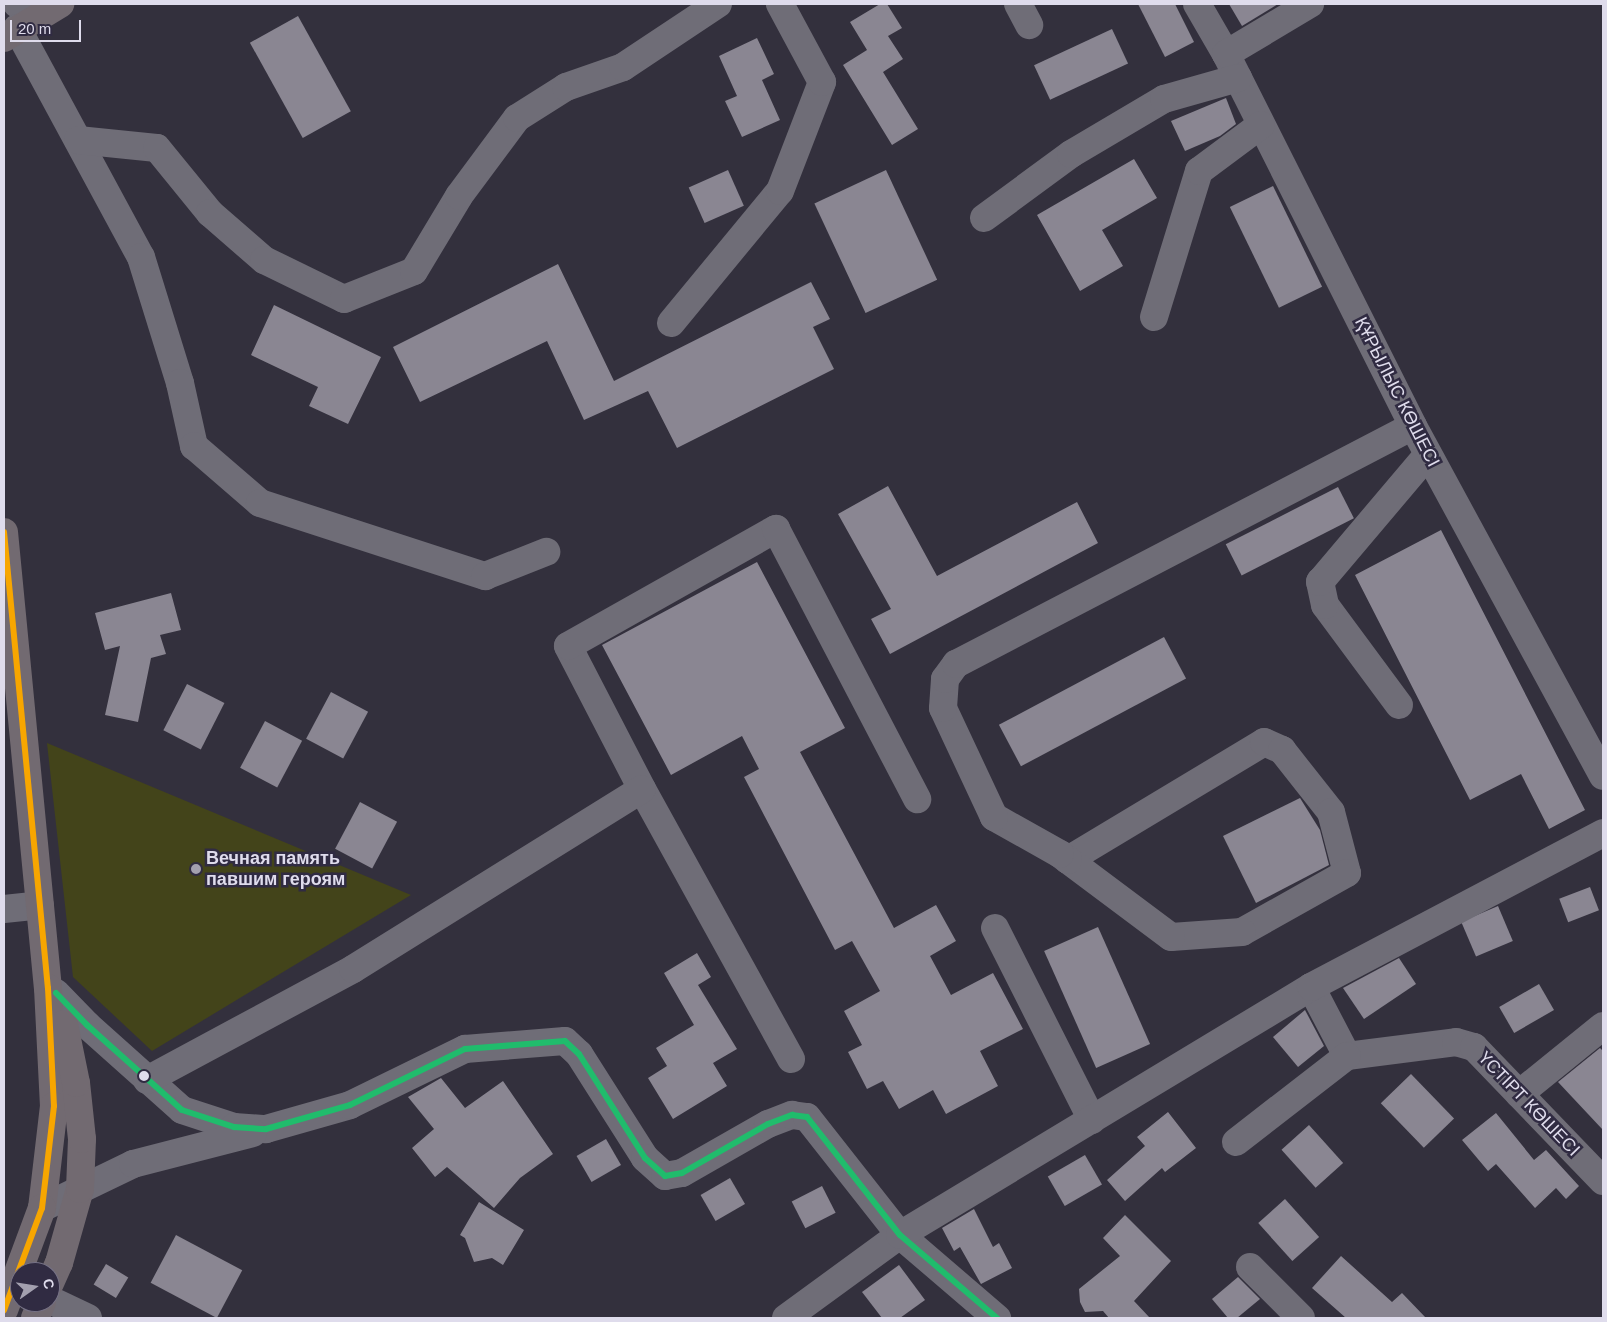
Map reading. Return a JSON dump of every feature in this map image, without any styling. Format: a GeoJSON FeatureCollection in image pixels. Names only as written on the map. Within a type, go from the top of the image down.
{"type":"FeatureCollection","features":[{"type":"Feature","properties":{"kind":"main road"},"geometry":{"type":"LineString","coordinates":[[4,532],[5,566],[44,942],[54,1106],[42,1208],[25,1262]]}},
{"type":"Feature","properties":{"kind":"main road"},"geometry":{"type":"LineString","coordinates":[[44,942],[77,1092],[82,1139],[80,1189],[57,1262]]}},
{"type":"Feature","properties":{"kind":"main road"},"geometry":{"type":"LineString","coordinates":[[4,1310],[10,1299]]}},
{"type":"Feature","properties":{"kind":"street"},"geometry":{"type":"LineString","coordinates":[[78,140],[156,148],[210,213],[264,260],[344,299],[414,271],[459,196],[518,118],[566,87],[623,67],[718,4]]}},
{"type":"Feature","properties":{"kind":"street"},"geometry":{"type":"LineString","coordinates":[[671,323],[780,191],[822,82],[780,4]]}},
{"type":"Feature","properties":{"kind":"street","name":"ҚҰРЫЛЫС КӨШЕСІ"},"geometry":{"type":"LineString","coordinates":[[1198,4],[1232,66],[1428,454],[1603,776]]}},
{"type":"Feature","properties":{"kind":"street"},"geometry":{"type":"LineString","coordinates":[[984,218],[1071,154],[1164,99],[1232,66],[1310,4]]}},
{"type":"Feature","properties":{"kind":"street"},"geometry":{"type":"LineString","coordinates":[[27,18],[78,140],[141,257],[180,383],[194,446],[260,503],[485,576],[546,552]]}},
{"type":"Feature","properties":{"kind":"street"},"geometry":{"type":"LineString","coordinates":[[1154,316],[1199,171],[1261,125]]}},
{"type":"Feature","properties":{"kind":"street"},"geometry":{"type":"LineString","coordinates":[[1068,860],[1264,742],[1282,750],[1332,812],[1347,873],[1242,932],[1171,937],[1068,860],[994,817],[943,708],[945,679],[956,664],[1414,426]]}},
{"type":"Feature","properties":{"kind":"street"},"geometry":{"type":"LineString","coordinates":[[1399,705],[1325,604],[1320,582],[1428,454]]}},
{"type":"Feature","properties":{"kind":"street"},"geometry":{"type":"LineString","coordinates":[[791,1059],[642,789],[568,646],[776,529],[917,799]]}},
{"type":"Feature","properties":{"kind":"street"},"geometry":{"type":"LineString","coordinates":[[147,1080],[353,969],[642,789]]}},
{"type":"Feature","properties":{"kind":"street"},"geometry":{"type":"LineString","coordinates":[[786,1318],[900,1235],[1310,987],[1598,837]]}},
{"type":"Feature","properties":{"kind":"street"},"geometry":{"type":"LineString","coordinates":[[4,909],[40,905]]}},
{"type":"Feature","properties":{"kind":"street"},"geometry":{"type":"LineString","coordinates":[[995,928],[1092,1120]]}},
{"type":"Feature","properties":{"kind":"street"},"geometry":{"type":"LineString","coordinates":[[1236,1142],[1347,1056],[1310,987]]}},
{"type":"Feature","properties":{"kind":"street"},"geometry":{"type":"LineString","coordinates":[[56,993],[147,1080],[182,1110],[234,1127],[266,1129]]}},
{"type":"Feature","properties":{"kind":"street"},"geometry":{"type":"LineString","coordinates":[[1519,1094],[1603,1026]]}},
{"type":"Feature","properties":{"kind":"street"},"geometry":{"type":"LineString","coordinates":[[42,1208],[133,1164],[266,1129],[350,1104],[465,1049],[565,1041],[579,1054],[646,1158],[664,1176],[682,1173],[768,1124],[792,1115],[807,1117],[900,1235],[997,1318]]}},
{"type":"Feature","properties":{"kind":"street","name":"ҮСТІРТ КӨШЕСІ"},"geometry":{"type":"LineString","coordinates":[[1347,1056],[1456,1042],[1474,1047],[1603,1181]]}},
{"type":"Feature","properties":{"kind":"street"},"geometry":{"type":"LineString","coordinates":[[1250,1267],[1301,1318]]}},
{"type":"Feature","properties":{"kind":"street"},"geometry":{"type":"LineString","coordinates":[[60,1305],[88,1318]]}},
{"type":"Feature","properties":{"kind":"shaded area"},"geometry":{"type":"Polygon","coordinates":[[[47,743],[411,895],[152,1051],[73,977],[47,743]]]}},
{"type":"Feature","properties":{"kind":"building"},"geometry":{"type":"Polygon","coordinates":[[[880,4],[887,4],[902,28],[888,36],[903,59],[883,72],[918,129],[892,145],[843,65],[867,50],[850,22],[880,4]]]}},
{"type":"Feature","properties":{"kind":"building"},"geometry":{"type":"Polygon","coordinates":[[[1138,4],[1175,4],[1194,42],[1165,57],[1138,4]]]}},
{"type":"Feature","properties":{"kind":"building"},"geometry":{"type":"Polygon","coordinates":[[[1229,4],[1278,4],[1242,26],[1229,4]]]}},
{"type":"Feature","properties":{"kind":"building"},"geometry":{"type":"Polygon","coordinates":[[[298,16],[351,111],[303,138],[250,43],[298,16]]]}},
{"type":"Feature","properties":{"kind":"building"},"geometry":{"type":"Polygon","coordinates":[[[1112,29],[1128,63],[1050,100],[1034,65],[1112,29]]]}},
{"type":"Feature","properties":{"kind":"building"},"geometry":{"type":"Polygon","coordinates":[[[757,38],[774,74],[762,80],[780,120],[742,137],[725,101],[737,96],[719,56],[757,38]]]}},
{"type":"Feature","properties":{"kind":"building"},"geometry":{"type":"Polygon","coordinates":[[[1226,98],[1236,124],[1220,136],[1185,151],[1171,121],[1226,98]]]}},
{"type":"Feature","properties":{"kind":"building"},"geometry":{"type":"Polygon","coordinates":[[[1134,159],[1157,198],[1102,230],[1123,266],[1080,291],[1037,215],[1134,159]]]}},
{"type":"Feature","properties":{"kind":"building"},"geometry":{"type":"Polygon","coordinates":[[[728,170],[744,206],[705,223],[689,187],[728,170]]]}},
{"type":"Feature","properties":{"kind":"building"},"geometry":{"type":"Polygon","coordinates":[[[886,170],[937,280],[866,313],[814,203],[886,170]]]}},
{"type":"Feature","properties":{"kind":"building"},"geometry":{"type":"Polygon","coordinates":[[[1273,186],[1322,287],[1279,308],[1230,207],[1273,186]]]}},
{"type":"Feature","properties":{"kind":"building"},"geometry":{"type":"Polygon","coordinates":[[[558,264],[614,381],[811,282],[830,319],[813,327],[834,369],[677,448],[648,391],[584,420],[547,341],[420,402],[393,347],[558,264]]]}},
{"type":"Feature","properties":{"kind":"building"},"geometry":{"type":"Polygon","coordinates":[[[274,305],[381,357],[348,424],[309,406],[318,387],[251,355],[274,305]]]}},
{"type":"Feature","properties":{"kind":"building"},"geometry":{"type":"Polygon","coordinates":[[[888,486],[937,576],[1077,502],[1098,543],[890,654],[871,619],[891,609],[838,514],[888,486]]]}},
{"type":"Feature","properties":{"kind":"building"},"geometry":{"type":"Polygon","coordinates":[[[1338,487],[1354,518],[1242,575],[1226,544],[1338,487]]]}},
{"type":"Feature","properties":{"kind":"building"},"geometry":{"type":"Polygon","coordinates":[[[1441,530],[1585,810],[1549,829],[1521,774],[1470,800],[1355,575],[1441,530]]]}},
{"type":"Feature","properties":{"kind":"building"},"geometry":{"type":"Polygon","coordinates":[[[757,562],[845,728],[800,752],[894,928],[936,905],[956,941],[930,956],[951,995],[993,973],[1023,1029],[980,1051],[998,1086],[946,1114],[933,1090],[899,1109],[883,1081],[867,1089],[848,1052],[862,1045],[844,1011],[880,991],[852,941],[835,950],[744,777],[759,769],[742,736],[671,775],[602,645],[757,562]]]}},
{"type":"Feature","properties":{"kind":"building"},"geometry":{"type":"Polygon","coordinates":[[[171,593],[181,630],[160,635],[166,654],[151,658],[138,722],[105,715],[120,646],[105,650],[95,613],[171,593]]]}},
{"type":"Feature","properties":{"kind":"building"},"geometry":{"type":"Polygon","coordinates":[[[1164,637],[1186,678],[1021,766],[999,725],[1164,637]]]}},
{"type":"Feature","properties":{"kind":"building"},"geometry":{"type":"Polygon","coordinates":[[[187,684],[224,703],[201,749],[163,730],[187,684]]]}},
{"type":"Feature","properties":{"kind":"building"},"geometry":{"type":"Polygon","coordinates":[[[331,692],[368,712],[343,759],[306,739],[331,692]]]}},
{"type":"Feature","properties":{"kind":"building"},"geometry":{"type":"Polygon","coordinates":[[[265,721],[302,741],[277,788],[240,768],[265,721]]]}},
{"type":"Feature","properties":{"kind":"building"},"geometry":{"type":"Polygon","coordinates":[[[1300,798],[1320,830],[1329,865],[1256,903],[1223,836],[1300,798]]]}},
{"type":"Feature","properties":{"kind":"building"},"geometry":{"type":"Polygon","coordinates":[[[360,802],[397,822],[372,869],[335,849],[360,802]]]}},
{"type":"Feature","properties":{"kind":"building"},"geometry":{"type":"Polygon","coordinates":[[[1590,887],[1599,910],[1568,922],[1559,899],[1590,887]]]}},
{"type":"Feature","properties":{"kind":"building"},"geometry":{"type":"Polygon","coordinates":[[[1498,906],[1513,941],[1476,957],[1461,922],[1498,906]]]}},
{"type":"Feature","properties":{"kind":"building"},"geometry":{"type":"Polygon","coordinates":[[[1098,927],[1150,1044],[1096,1068],[1044,951],[1098,927]]]}},
{"type":"Feature","properties":{"kind":"building"},"geometry":{"type":"Polygon","coordinates":[[[697,953],[711,977],[698,985],[737,1049],[713,1063],[727,1086],[673,1119],[648,1078],[667,1066],[656,1048],[694,1025],[664,973],[697,953]]]}},
{"type":"Feature","properties":{"kind":"building"},"geometry":{"type":"Polygon","coordinates":[[[1399,958],[1416,984],[1364,1019],[1343,988],[1399,958]]]}},
{"type":"Feature","properties":{"kind":"building"},"geometry":{"type":"Polygon","coordinates":[[[1539,984],[1554,1010],[1514,1033],[1499,1007],[1539,984]]]}},
{"type":"Feature","properties":{"kind":"building"},"geometry":{"type":"Polygon","coordinates":[[[1305,1010],[1324,1046],[1298,1067],[1273,1037],[1305,1010]]]}},
{"type":"Feature","properties":{"kind":"building"},"geometry":{"type":"Polygon","coordinates":[[[1600,1048],[1603,1051],[1603,1130],[1558,1082],[1600,1048]]]}},
{"type":"Feature","properties":{"kind":"building"},"geometry":{"type":"Polygon","coordinates":[[[1411,1074],[1454,1119],[1424,1148],[1381,1103],[1411,1074]]]}},
{"type":"Feature","properties":{"kind":"building"},"geometry":{"type":"Polygon","coordinates":[[[441,1078],[465,1108],[503,1081],[553,1154],[520,1178],[494,1208],[447,1167],[435,1177],[412,1148],[434,1129],[408,1097],[441,1078]]]}},
{"type":"Feature","properties":{"kind":"building"},"geometry":{"type":"Polygon","coordinates":[[[1168,1112],[1196,1148],[1165,1172],[1162,1168],[1125,1201],[1107,1180],[1145,1146],[1137,1137],[1168,1112]]]}},
{"type":"Feature","properties":{"kind":"building"},"geometry":{"type":"Polygon","coordinates":[[[1496,1113],[1534,1160],[1546,1150],[1579,1186],[1566,1199],[1556,1188],[1535,1208],[1496,1164],[1488,1171],[1462,1140],[1496,1113]]]}},
{"type":"Feature","properties":{"kind":"building"},"geometry":{"type":"Polygon","coordinates":[[[1309,1125],[1343,1163],[1316,1188],[1282,1150],[1309,1125]]]}},
{"type":"Feature","properties":{"kind":"building"},"geometry":{"type":"Polygon","coordinates":[[[606,1139],[621,1165],[592,1182],[577,1156],[606,1139]]]}},
{"type":"Feature","properties":{"kind":"building"},"geometry":{"type":"Polygon","coordinates":[[[1085,1155],[1102,1184],[1065,1206],[1048,1176],[1085,1155]]]}},
{"type":"Feature","properties":{"kind":"building"},"geometry":{"type":"Polygon","coordinates":[[[730,1178],[745,1204],[716,1221],[701,1195],[730,1178]]]}},
{"type":"Feature","properties":{"kind":"building"},"geometry":{"type":"Polygon","coordinates":[[[822,1186],[836,1213],[805,1228],[792,1201],[822,1186]]]}},
{"type":"Feature","properties":{"kind":"building"},"geometry":{"type":"Polygon","coordinates":[[[1285,1199],[1319,1237],[1292,1261],[1258,1223],[1285,1199]]]}},
{"type":"Feature","properties":{"kind":"building"},"geometry":{"type":"Polygon","coordinates":[[[479,1202],[524,1230],[503,1265],[492,1258],[474,1262],[465,1238],[460,1235],[479,1202]]]}},
{"type":"Feature","properties":{"kind":"building"},"geometry":{"type":"Polygon","coordinates":[[[974,1209],[993,1247],[999,1243],[1012,1268],[981,1284],[960,1247],[954,1251],[942,1228],[974,1209]]]}},
{"type":"Feature","properties":{"kind":"building"},"geometry":{"type":"Polygon","coordinates":[[[1125,1215],[1171,1261],[1134,1301],[1150,1318],[1109,1318],[1103,1311],[1085,1312],[1080,1302],[1079,1289],[1120,1256],[1103,1238],[1125,1215]]]}},
{"type":"Feature","properties":{"kind":"building"},"geometry":{"type":"Polygon","coordinates":[[[176,1235],[242,1270],[217,1318],[151,1283],[176,1235]]]}},
{"type":"Feature","properties":{"kind":"building"},"geometry":{"type":"Polygon","coordinates":[[[1341,1256],[1392,1302],[1402,1293],[1426,1318],[1346,1318],[1312,1288],[1341,1256]]]}},
{"type":"Feature","properties":{"kind":"building"},"geometry":{"type":"Polygon","coordinates":[[[106,1264],[128,1277],[116,1298],[94,1285],[106,1264]]]}},
{"type":"Feature","properties":{"kind":"building"},"geometry":{"type":"Polygon","coordinates":[[[899,1265],[925,1300],[900,1318],[882,1318],[862,1292],[899,1265]]]}},
{"type":"Feature","properties":{"kind":"building"},"geometry":{"type":"Polygon","coordinates":[[[1238,1277],[1260,1299],[1237,1318],[1228,1318],[1212,1299],[1238,1277]]]}},
{"type":"Feature","properties":{"kind":"transit line"},"geometry":{"type":"LineString","coordinates":[[4,532],[48,988],[54,1106],[42,1208],[4,1310]]}},
{"type":"Feature","properties":{"kind":"transit line"},"geometry":{"type":"LineString","coordinates":[[56,993],[87,1025],[182,1110],[234,1127],[266,1129],[350,1105],[465,1049],[565,1041],[579,1054],[645,1158],[665,1176],[682,1173],[768,1124],[792,1115],[807,1117],[900,1235],[997,1318]]}},
{"type":"Feature","properties":{"kind":"place","name":"Вечная память павшим героям"},"geometry":{"type":"Point","coordinates":[196,869]}}]}
